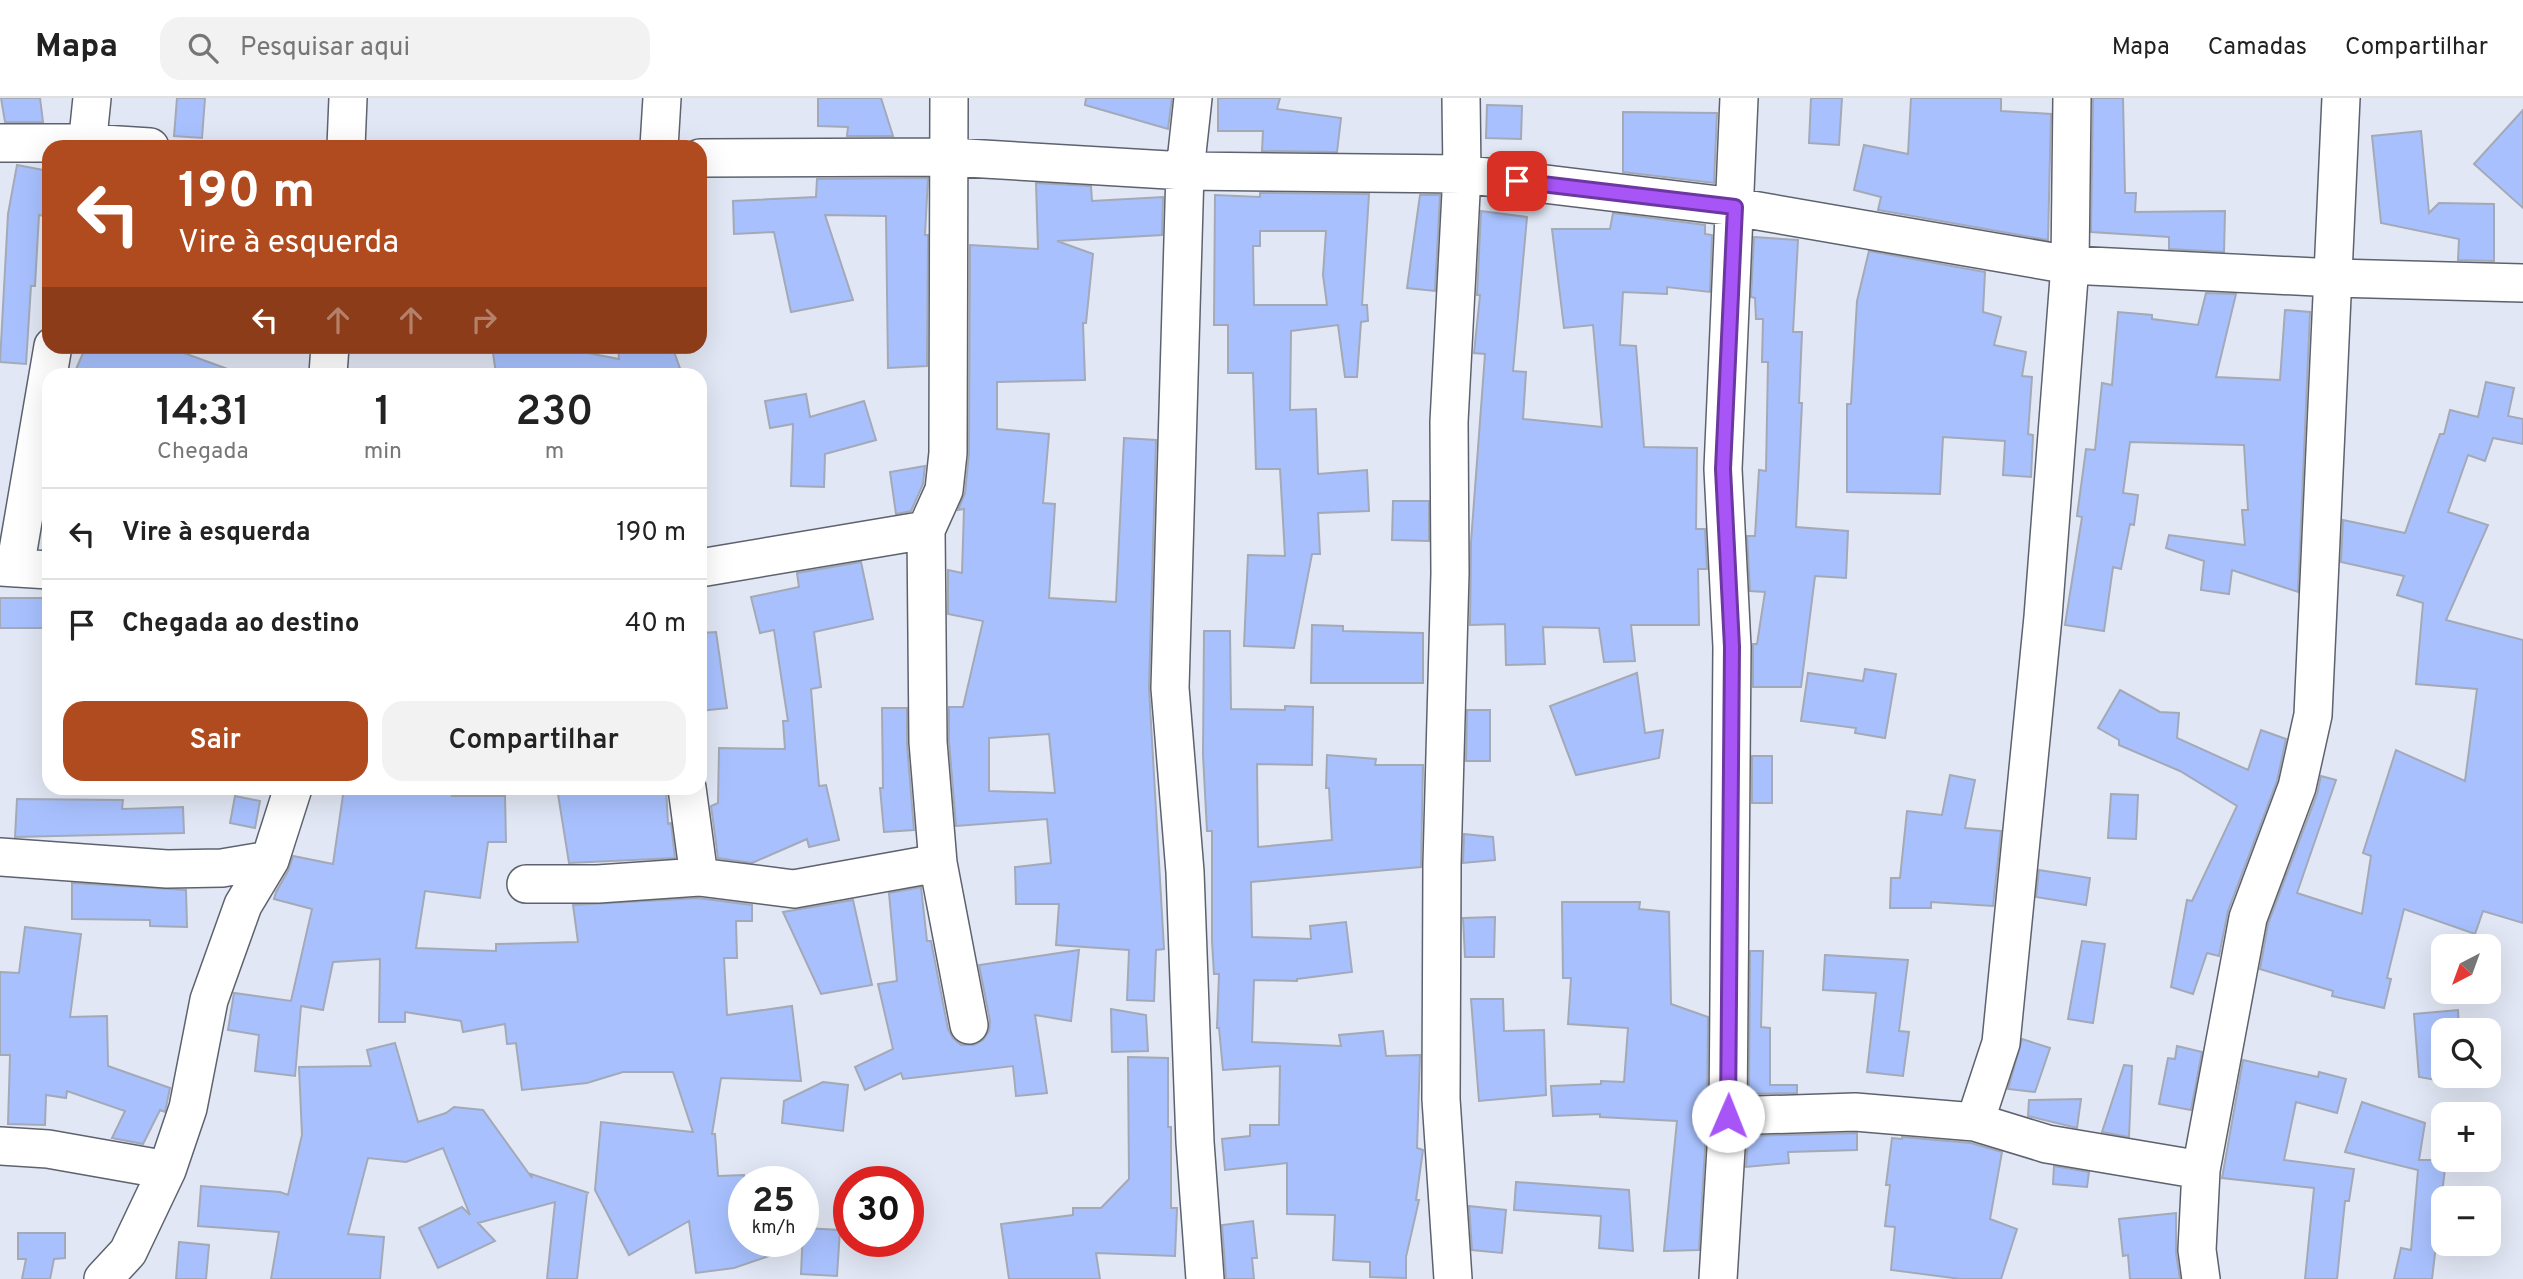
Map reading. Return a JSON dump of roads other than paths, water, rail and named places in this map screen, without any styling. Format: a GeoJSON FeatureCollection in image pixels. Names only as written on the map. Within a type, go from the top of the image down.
{"type":"FeatureCollection","features":[{"type":"Feature","properties":{"kind":"street"},"geometry":{"type":"LineString","coordinates":[[88,140],[92,98]]}},
{"type":"Feature","properties":{"kind":"street"},"geometry":{"type":"LineString","coordinates":[[346,140],[348,98]]}},
{"type":"Feature","properties":{"kind":"street"},"geometry":{"type":"LineString","coordinates":[[659,140],[662,98]]}},
{"type":"Feature","properties":{"kind":"street"},"geometry":{"type":"LineString","coordinates":[[949,98],[948,453],[944,490],[926,530],[928,743],[938,863],[968,1025]]}},
{"type":"Feature","properties":{"kind":"street"},"geometry":{"type":"LineString","coordinates":[[1193,98],[1185,171],[1170,688],[1185,872],[1195,1142],[1205,1279]]}},
{"type":"Feature","properties":{"kind":"street"},"geometry":{"type":"LineString","coordinates":[[1452,1279],[1441,1099],[1442,878],[1450,573],[1448,422],[1462,174],[1461,98]]}},
{"type":"Feature","properties":{"kind":"street"},"geometry":{"type":"LineString","coordinates":[[1718,1279],[1728,1116],[1732,647],[1723,469],[1738,98]]}},
{"type":"Feature","properties":{"kind":"street"},"geometry":{"type":"LineString","coordinates":[[1975,1122],[2001,1043],[2043,617],[2070,265],[2072,98]]}},
{"type":"Feature","properties":{"kind":"street"},"geometry":{"type":"LineString","coordinates":[[2201,1279],[2197,1250],[2201,1170],[2248,918],[2297,787],[2313,715],[2341,98]]}},
{"type":"Feature","properties":{"kind":"street"},"geometry":{"type":"LineString","coordinates":[[0,143],[42,144]]}},
{"type":"Feature","properties":{"kind":"street"},"geometry":{"type":"LineString","coordinates":[[707,158],[950,157],[1185,171],[1462,174],[1735,207],[2070,265],[2334,278],[2523,283]]}},
{"type":"Feature","properties":{"kind":"street"},"geometry":{"type":"LineString","coordinates":[[21,568],[42,422]]}},
{"type":"Feature","properties":{"kind":"street"},"geometry":{"type":"LineString","coordinates":[[707,567],[926,530]]}},
{"type":"Feature","properties":{"kind":"street"},"geometry":{"type":"LineString","coordinates":[[103,1279],[128,1252],[167,1170],[188,1108],[209,1000],[243,905],[270,860],[291,795]]}},
{"type":"Feature","properties":{"kind":"street"},"geometry":{"type":"LineString","coordinates":[[688,795],[699,877]]}},
{"type":"Feature","properties":{"kind":"street"},"geometry":{"type":"LineString","coordinates":[[0,857],[167,869],[222,868],[270,860]]}},
{"type":"Feature","properties":{"kind":"street"},"geometry":{"type":"LineString","coordinates":[[526,884],[597,884],[699,877],[794,889],[938,863]]}},
{"type":"Feature","properties":{"kind":"street"},"geometry":{"type":"LineString","coordinates":[[1728,1116],[1855,1112],[1975,1122],[2047,1144],[2201,1170]]}},
{"type":"Feature","properties":{"kind":"street"},"geometry":{"type":"LineString","coordinates":[[0,1146],[48,1149],[167,1170]]}}]}
